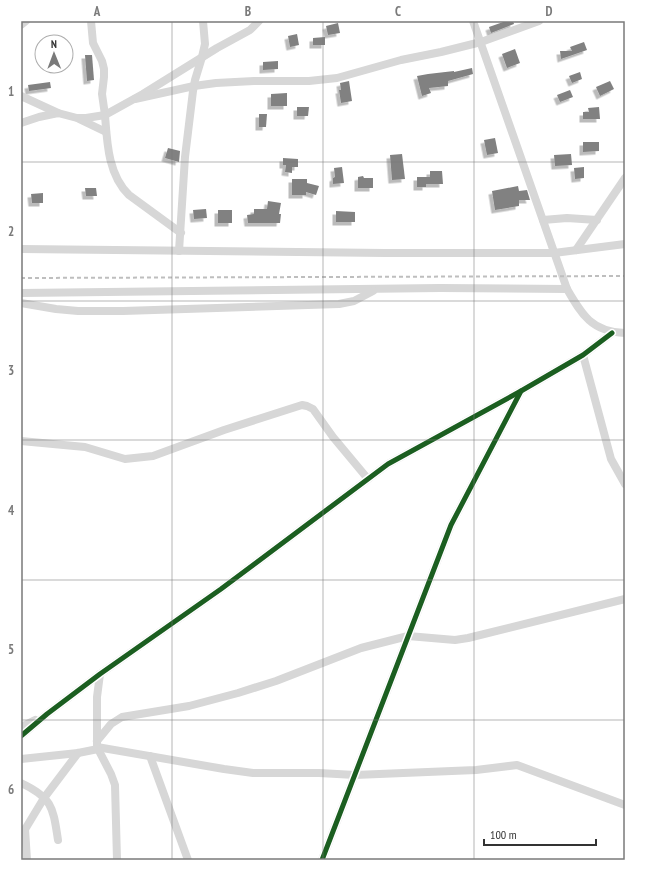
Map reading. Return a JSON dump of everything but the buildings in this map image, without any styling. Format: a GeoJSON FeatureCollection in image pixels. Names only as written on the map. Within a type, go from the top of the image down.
{"type":"FeatureCollection","features":[{"type":"Feature","properties":{"kind":"street"},"geometry":{"type":"LineString","coordinates":[[21,25],[26,21]]}},
{"type":"Feature","properties":{"kind":"street"},"geometry":{"type":"LineString","coordinates":[[91,21],[93,43],[102,61],[104,69],[102,94],[107,146],[116,177],[121,188],[129,195],[181,233]]}},
{"type":"Feature","properties":{"kind":"street"},"geometry":{"type":"LineString","coordinates":[[179,251],[185,157],[194,86],[205,44],[204,21]]}},
{"type":"Feature","properties":{"kind":"street"},"geometry":{"type":"LineString","coordinates":[[77,118],[104,115],[135,99],[202,57],[250,30],[259,21]]}},
{"type":"Feature","properties":{"kind":"street"},"geometry":{"type":"LineString","coordinates":[[473,21],[567,289],[586,318],[599,328],[612,333],[625,333]]}},
{"type":"Feature","properties":{"kind":"street"},"geometry":{"type":"LineString","coordinates":[[135,99],[194,86],[254,81],[309,82],[337,78],[401,60],[481,42],[539,21]]}},
{"type":"Feature","properties":{"kind":"street"},"geometry":{"type":"LineString","coordinates":[[21,96],[58,113],[77,118],[106,132]]}},
{"type":"Feature","properties":{"kind":"street"},"geometry":{"type":"LineString","coordinates":[[21,123],[58,113]]}},
{"type":"Feature","properties":{"kind":"street"},"geometry":{"type":"LineString","coordinates":[[576,250],[625,178]]}},
{"type":"Feature","properties":{"kind":"street"},"geometry":{"type":"LineString","coordinates":[[542,220],[567,218],[597,220]]}},
{"type":"Feature","properties":{"kind":"street"},"geometry":{"type":"LineString","coordinates":[[21,249],[554,254],[625,244]]}},
{"type":"Feature","properties":{"kind":"street"},"geometry":{"type":"LineString","coordinates":[[21,293],[375,289],[567,289]]}},
{"type":"Feature","properties":{"kind":"street"},"geometry":{"type":"LineString","coordinates":[[21,303],[56,309],[93,311],[339,304],[354,301],[375,289]]}},
{"type":"Feature","properties":{"kind":"street"},"geometry":{"type":"LineString","coordinates":[[21,736],[47,714],[100,674],[221,588],[388,464],[583,355],[612,333]]}},
{"type":"Feature","properties":{"kind":"street"},"geometry":{"type":"LineString","coordinates":[[583,355],[611,458],[625,484]]}},
{"type":"Feature","properties":{"kind":"street"},"geometry":{"type":"LineString","coordinates":[[322,860],[451,525],[521,391]]}},
{"type":"Feature","properties":{"kind":"street"},"geometry":{"type":"LineString","coordinates":[[21,441],[85,447],[125,459],[153,456],[257,419],[302,405],[313,409],[333,437],[368,480]]}},
{"type":"Feature","properties":{"kind":"street"},"geometry":{"type":"LineString","coordinates":[[97,746],[111,724],[122,717],[189,706],[276,682],[361,648],[408,636],[455,640],[468,638],[625,599]]}},
{"type":"Feature","properties":{"kind":"street"},"geometry":{"type":"LineString","coordinates":[[100,674],[97,697],[97,746],[111,774],[114,785],[117,860]]}},
{"type":"Feature","properties":{"kind":"street"},"geometry":{"type":"LineString","coordinates":[[21,727],[47,714]]}},
{"type":"Feature","properties":{"kind":"street"},"geometry":{"type":"LineString","coordinates":[[21,759],[78,753],[97,746],[224,770],[253,773],[319,773],[355,775],[476,770],[517,765],[625,805]]}},
{"type":"Feature","properties":{"kind":"street"},"geometry":{"type":"LineString","coordinates":[[27,860],[23,832],[44,798],[78,753]]}},
{"type":"Feature","properties":{"kind":"street"},"geometry":{"type":"LineString","coordinates":[[150,756],[188,860]]}},
{"type":"Feature","properties":{"kind":"street"},"geometry":{"type":"LineString","coordinates":[[21,783],[44,798],[50,805],[54,813],[58,840]]}},
{"type":"Feature","properties":{"kind":"railway"},"geometry":{"type":"LineString","coordinates":[[21,278],[625,276]]}},
{"type":"Feature","properties":{"kind":"cycle path"},"geometry":{"type":"LineString","coordinates":[[322,860],[451,525],[521,391],[583,355],[612,333]]}},
{"type":"Feature","properties":{"kind":"cycle path"},"geometry":{"type":"LineString","coordinates":[[21,736],[47,714],[100,674],[221,589],[388,464],[521,391]]}}]}
